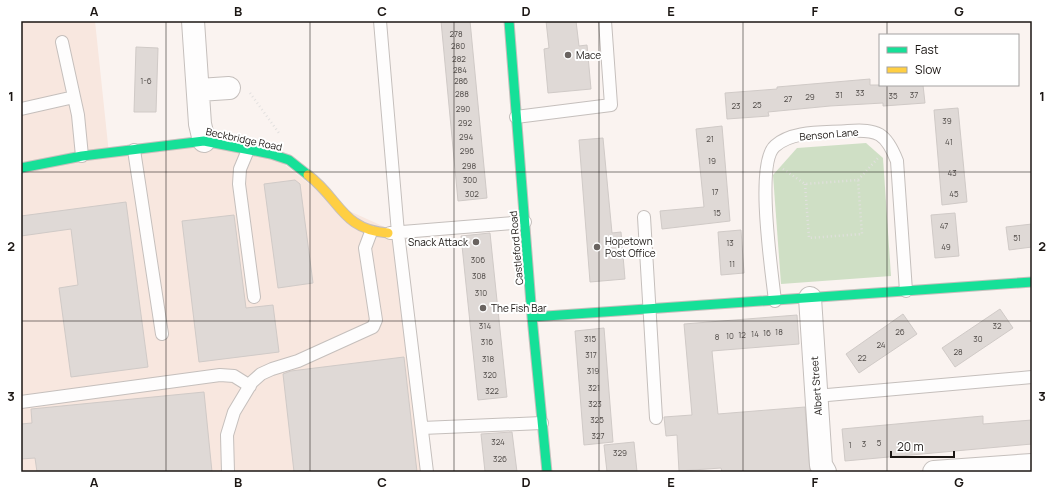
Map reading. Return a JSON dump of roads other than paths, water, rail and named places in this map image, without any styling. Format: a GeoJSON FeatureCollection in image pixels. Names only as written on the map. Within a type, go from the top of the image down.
{"type":"FeatureCollection","features":[{"type":"Feature","properties":{"kind":"street"},"geometry":{"type":"LineString","coordinates":[[193,21],[199,90],[200,124],[204,140]]}},
{"type":"Feature","properties":{"kind":"street","name":"Castleford Road"},"geometry":{"type":"LineString","coordinates":[[509,21],[532,317],[547,472]]}},
{"type":"Feature","properties":{"kind":"street"},"geometry":{"type":"LineString","coordinates":[[199,90],[229,88]]}},
{"type":"Feature","properties":{"kind":"street","name":"Beckbridge Road"},"geometry":{"type":"LineString","coordinates":[[21,168],[82,156],[204,140],[271,154],[289,160],[320,184],[336,205],[352,222],[371,232],[393,233]]}},
{"type":"Feature","properties":{"kind":"street"},"geometry":{"type":"LineString","coordinates":[[532,317],[650,310],[1032,282]]}},
{"type":"Feature","properties":{"kind":"street","name":"Albert Street"},"geometry":{"type":"LineString","coordinates":[[810,298],[821,465],[825,472]]}},
{"type":"Feature","properties":{"kind":"street"},"geometry":{"type":"LineString","coordinates":[[934,472],[1032,465]]}},
{"type":"Feature","properties":{"kind":"lane"},"geometry":{"type":"LineString","coordinates":[[380,21],[393,233],[422,428],[427,472]]}},
{"type":"Feature","properties":{"kind":"lane"},"geometry":{"type":"LineString","coordinates":[[516,117],[611,105],[605,21]]}},
{"type":"Feature","properties":{"kind":"lane"},"geometry":{"type":"LineString","coordinates":[[62,42],[74,96],[82,156]]}},
{"type":"Feature","properties":{"kind":"lane"},"geometry":{"type":"LineString","coordinates":[[21,109],[74,96]]}},
{"type":"Feature","properties":{"kind":"lane","name":"Benson Lane"},"geometry":{"type":"LineString","coordinates":[[774,301],[764,185],[768,159],[774,146],[783,140],[806,134],[860,130],[878,133],[890,144],[897,161],[906,291]]}},
{"type":"Feature","properties":{"kind":"lane"},"geometry":{"type":"LineString","coordinates":[[134,150],[162,334]]}},
{"type":"Feature","properties":{"kind":"lane"},"geometry":{"type":"LineString","coordinates":[[248,150],[240,169],[239,184],[254,297]]}},
{"type":"Feature","properties":{"kind":"lane"},"geometry":{"type":"LineString","coordinates":[[644,217],[656,418]]}},
{"type":"Feature","properties":{"kind":"lane"},"geometry":{"type":"LineString","coordinates":[[393,233],[525,222]]}},
{"type":"Feature","properties":{"kind":"lane"},"geometry":{"type":"LineString","coordinates":[[228,472],[227,435],[234,412],[250,386],[261,374],[298,361],[373,327],[376,320],[365,248],[371,232]]}},
{"type":"Feature","properties":{"kind":"lane"},"geometry":{"type":"LineString","coordinates":[[21,402],[220,375],[234,376],[250,386]]}},
{"type":"Feature","properties":{"kind":"lane"},"geometry":{"type":"LineString","coordinates":[[816,396],[1032,377]]}},
{"type":"Feature","properties":{"kind":"lane"},"geometry":{"type":"LineString","coordinates":[[422,428],[542,423]]}},
{"type":"Feature","properties":{"kind":"place","name":"Mace"},"geometry":{"type":"Point","coordinates":[568,55]}},
{"type":"Feature","properties":{"kind":"place","name":"Snack Attack"},"geometry":{"type":"Point","coordinates":[476,242]}},
{"type":"Feature","properties":{"kind":"place","name":"Hopetown Post Office"},"geometry":{"type":"Point","coordinates":[597,247]}},
{"type":"Feature","properties":{"kind":"place","name":"The Fish Bar"},"geometry":{"type":"Point","coordinates":[483,308]}}]}
